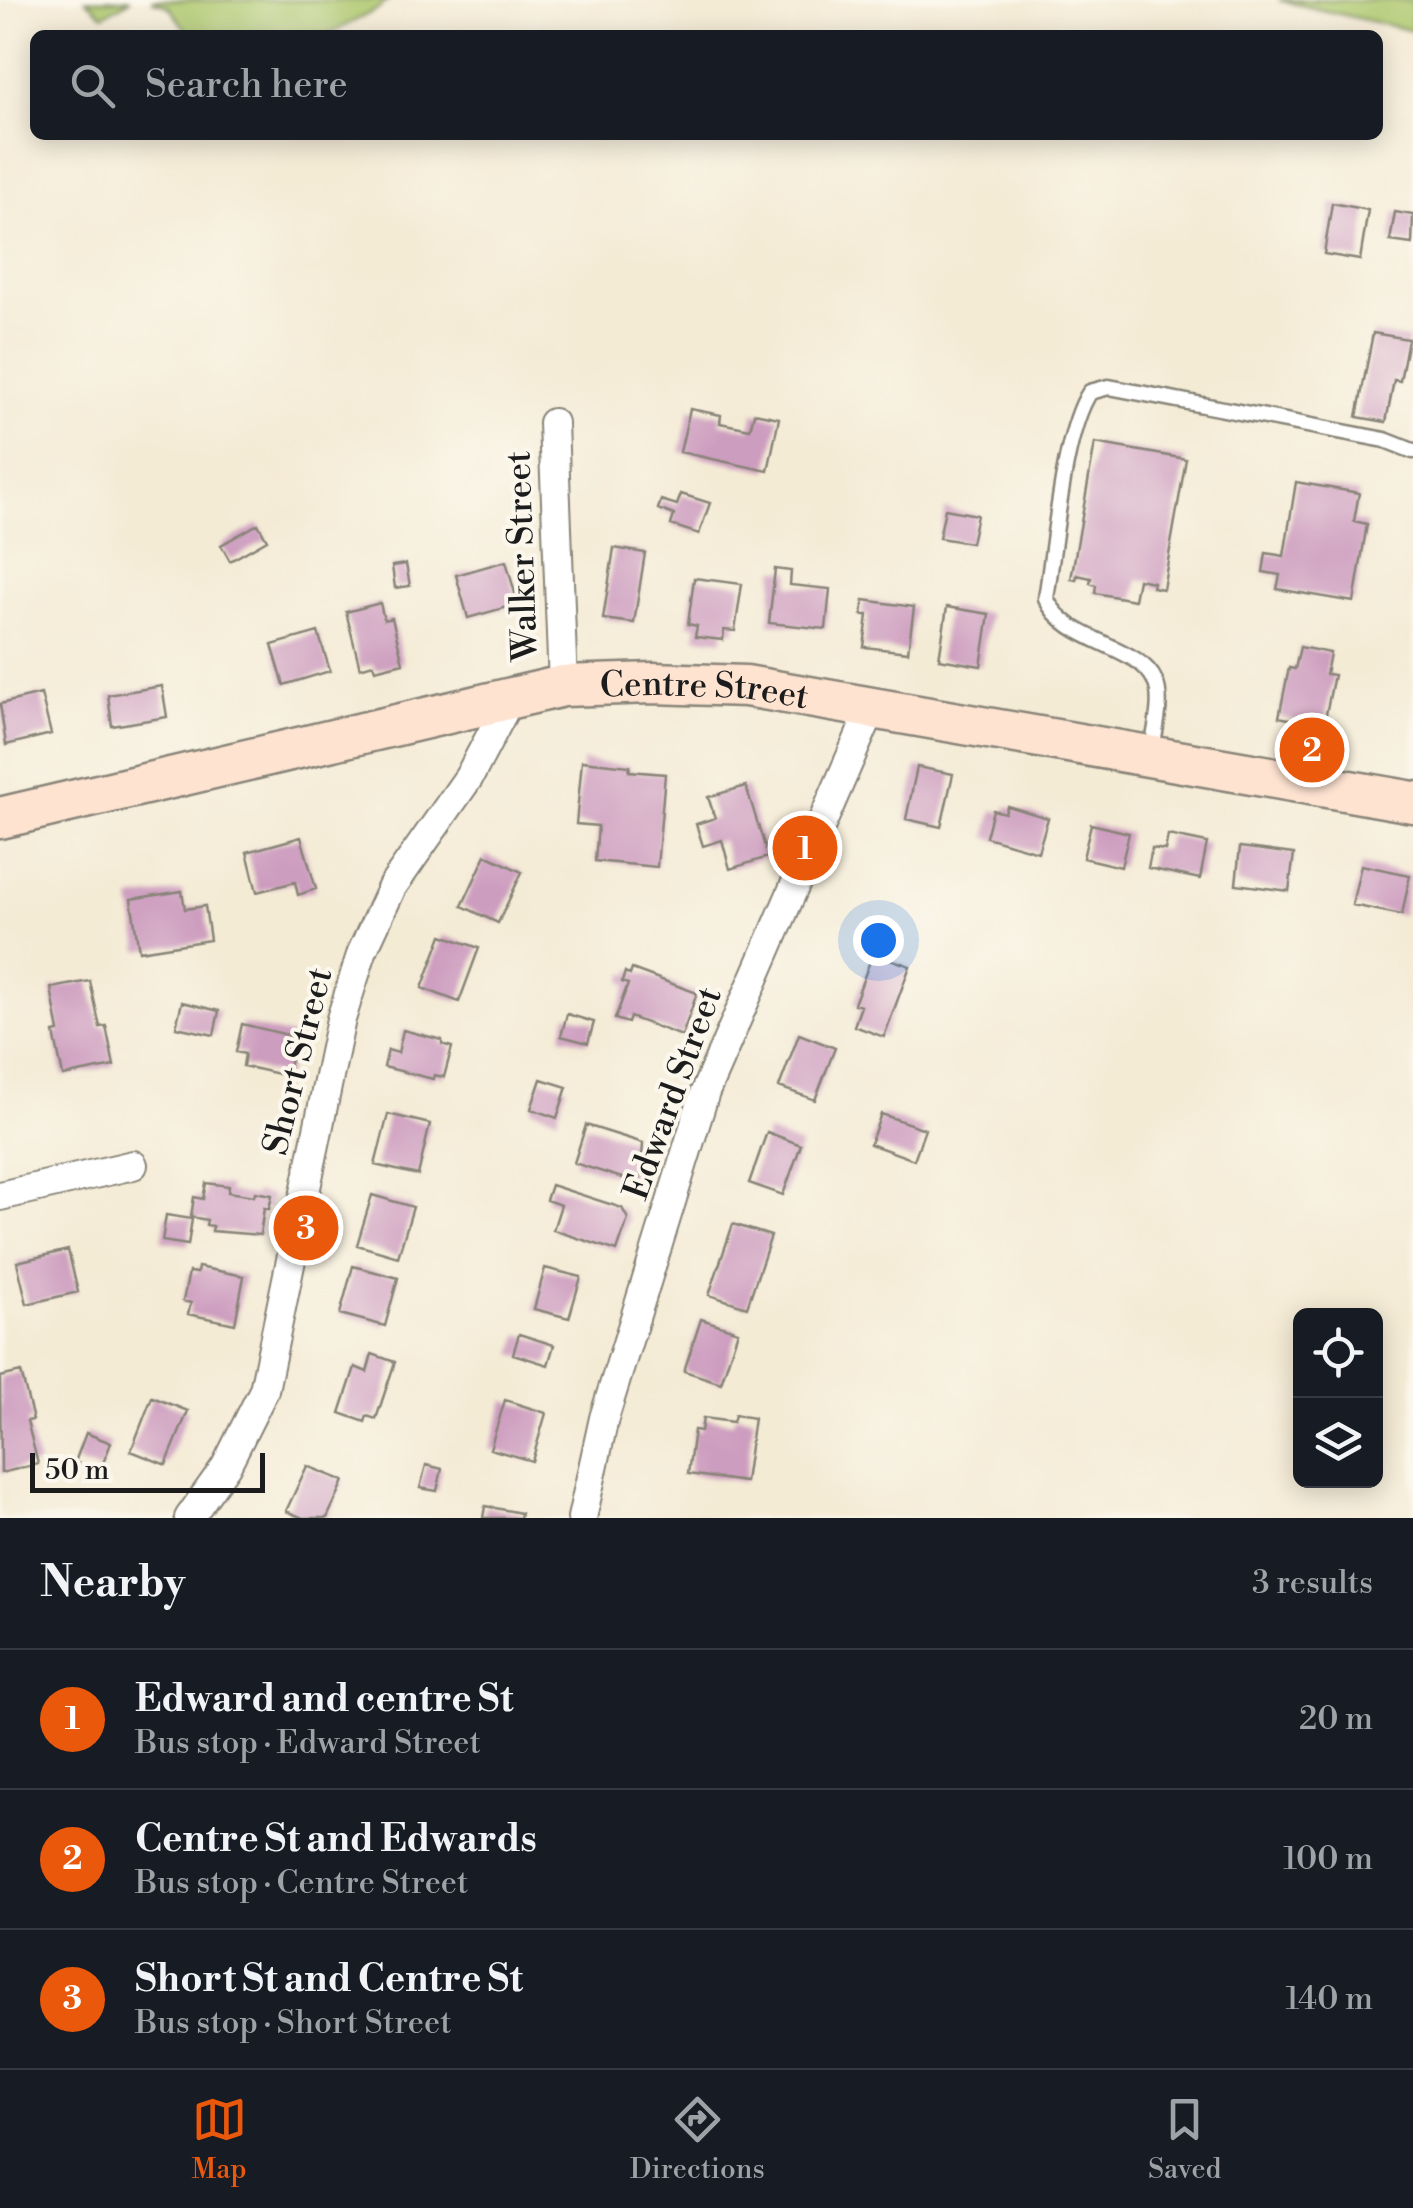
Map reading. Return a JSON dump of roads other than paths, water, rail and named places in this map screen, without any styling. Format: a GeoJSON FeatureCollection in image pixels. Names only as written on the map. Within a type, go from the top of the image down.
{"type":"FeatureCollection","features":[{"type":"Feature","properties":{"kind":"main road","name":"Centre Street"},"geometry":{"type":"LineString","coordinates":[[0,818],[563,686],[653,683],[746,686],[1413,802]]}},
{"type":"Feature","properties":{"kind":"street","name":"Walker Street"},"geometry":{"type":"LineString","coordinates":[[553,423],[563,686]]}},
{"type":"Feature","properties":{"kind":"street","name":"Short Street"},"geometry":{"type":"LineString","coordinates":[[190,1518],[226,1466],[264,1390],[341,1019],[362,952],[392,887],[469,777],[510,699]]}},
{"type":"Feature","properties":{"kind":"street","name":"Edward Street"},"geometry":{"type":"LineString","coordinates":[[582,1518],[604,1418],[705,1092],[872,708]]}},
{"type":"Feature","properties":{"kind":"street"},"geometry":{"type":"LineString","coordinates":[[0,1196],[133,1165]]}},
{"type":"Feature","properties":{"kind":"lane"},"geometry":{"type":"LineString","coordinates":[[1151,757],[1156,682],[1147,669],[1072,628],[1052,611],[1046,598],[1071,444],[1079,409],[1090,392],[1109,386],[1385,440],[1413,451]]}},
{"type":"Feature","properties":{"kind":"place","name":"Centre St and Edwards"},"geometry":{"type":"Point","coordinates":[1312,750]}},
{"type":"Feature","properties":{"kind":"place","name":"Edward and centre St"},"geometry":{"type":"Point","coordinates":[805,848]}},
{"type":"Feature","properties":{"kind":"place","name":"Short St and Centre St"},"geometry":{"type":"Point","coordinates":[306,1228]}}]}
